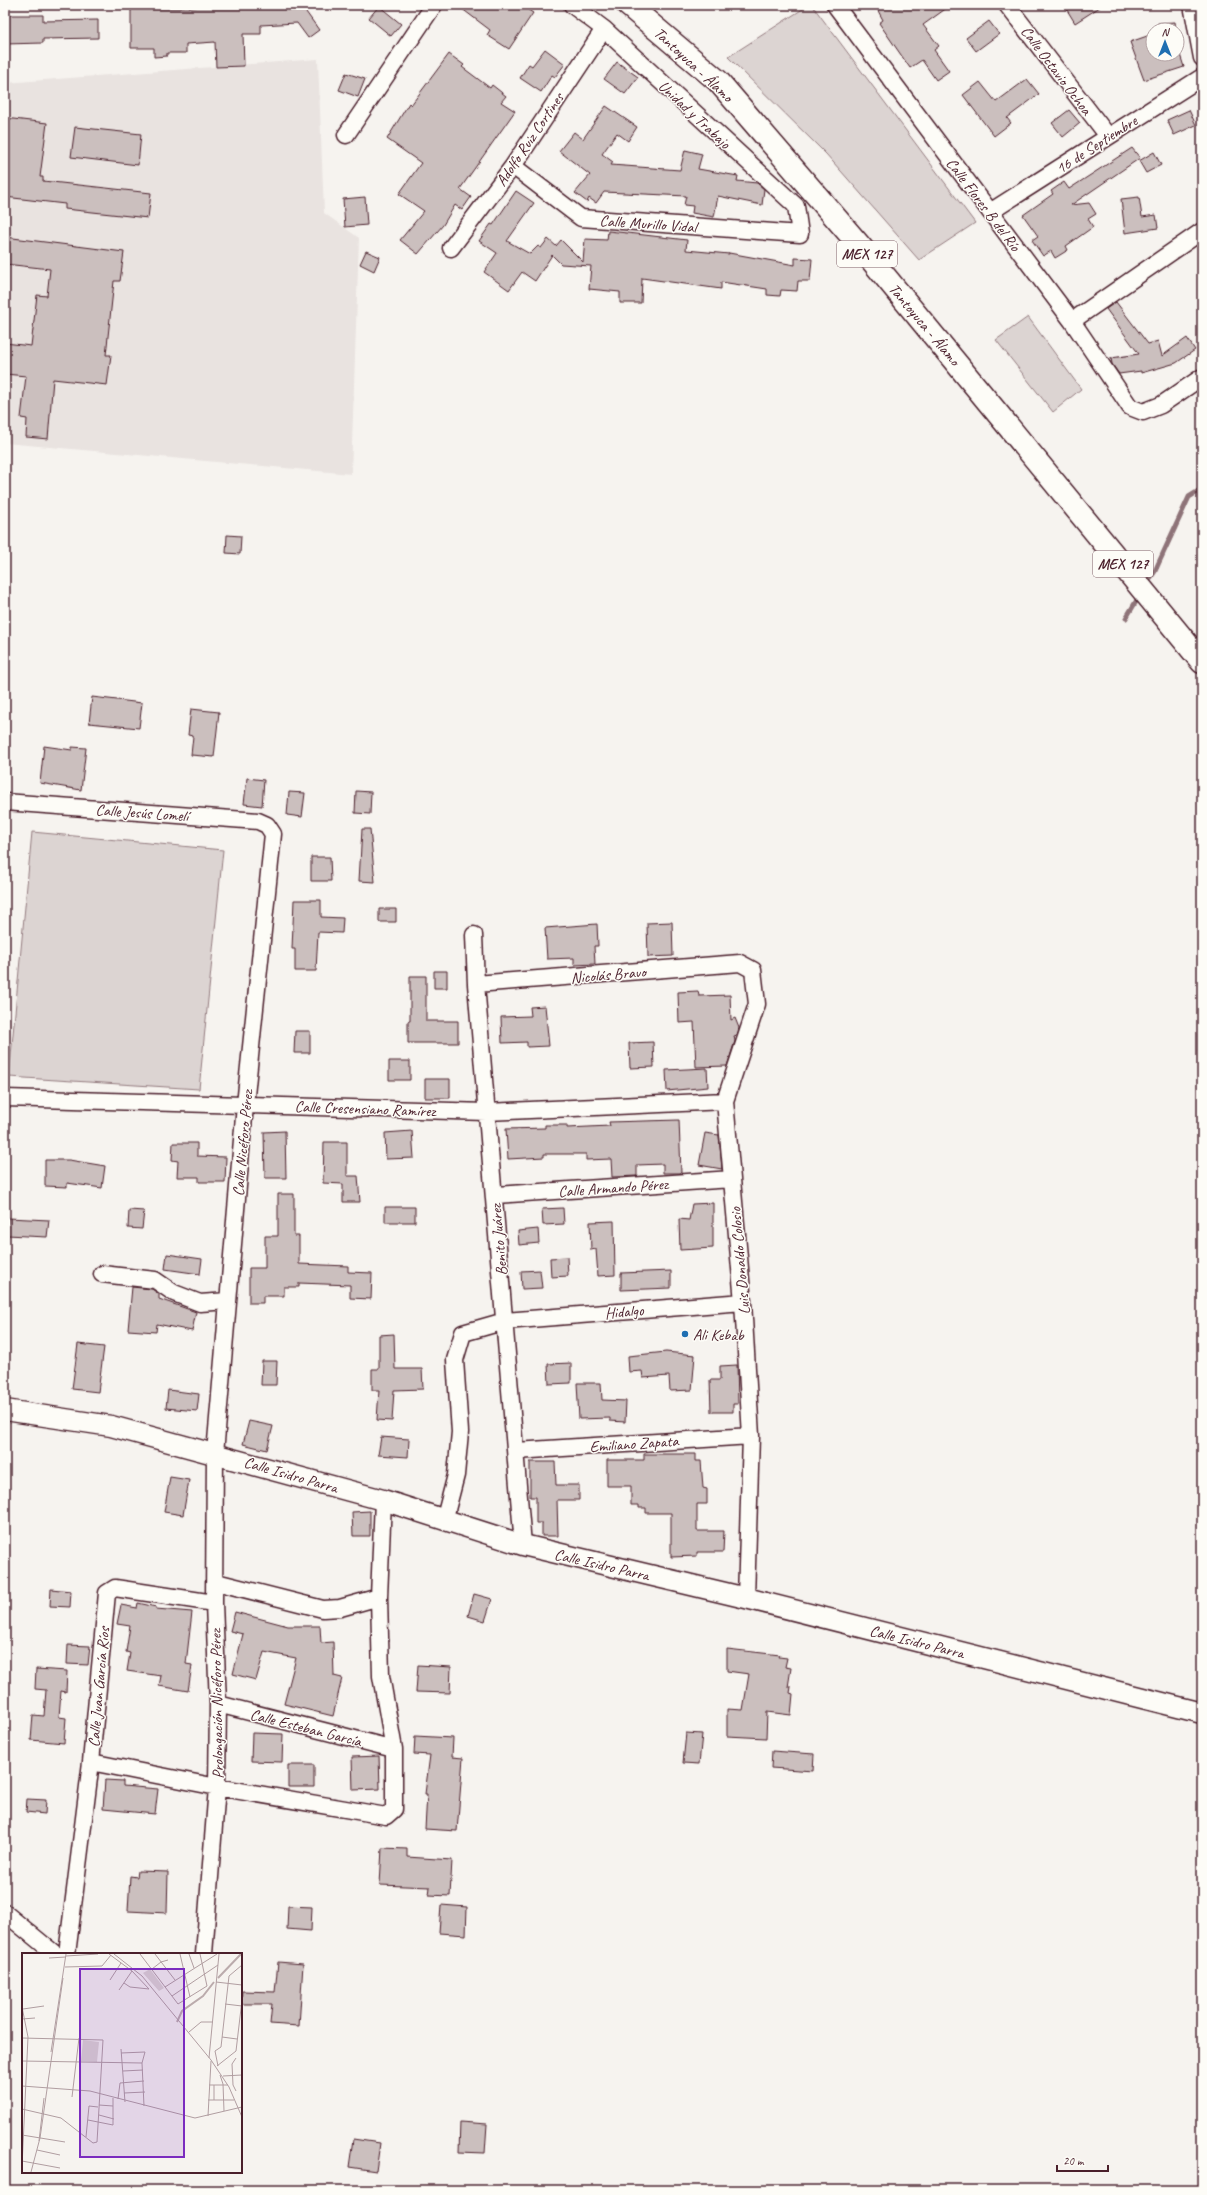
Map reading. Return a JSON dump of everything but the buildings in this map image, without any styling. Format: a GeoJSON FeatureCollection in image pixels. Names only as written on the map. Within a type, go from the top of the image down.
{"type":"FeatureCollection","features":[{"type":"Feature","properties":{"kind":"main road","name":"Tantoyuca - Álamo"},"geometry":{"type":"LineString","coordinates":[[628,5],[718,81],[860,246],[1159,607],[1202,662]]}},
{"type":"Feature","properties":{"kind":"street"},"geometry":{"type":"LineString","coordinates":[[346,135],[434,5]]}},
{"type":"Feature","properties":{"kind":"street","name":"Unidad y Trabajo"},"geometry":{"type":"LineString","coordinates":[[572,5],[604,29],[796,206],[800,234]]}},
{"type":"Feature","properties":{"kind":"street","name":"Calle Octavio Ochoa"},"geometry":{"type":"LineString","coordinates":[[1007,5],[1108,136]]}},
{"type":"Feature","properties":{"kind":"street"},"geometry":{"type":"LineString","coordinates":[[1192,5],[1202,58]]}},
{"type":"Feature","properties":{"kind":"street","name":"Calle Flores B del Río"},"geometry":{"type":"LineString","coordinates":[[839,7],[1072,321],[1130,407],[1143,412],[1162,405],[1202,377]]}},
{"type":"Feature","properties":{"kind":"street","name":"Adolfo Ruiz Cortines"},"geometry":{"type":"LineString","coordinates":[[451,248],[513,166],[604,29]]}},
{"type":"Feature","properties":{"kind":"street","name":"16 de Septiembre"},"geometry":{"type":"LineString","coordinates":[[990,212],[1202,77]]}},
{"type":"Feature","properties":{"kind":"street","name":"Calle Murillo Vidal"},"geometry":{"type":"LineString","coordinates":[[513,166],[581,218],[800,234]]}},
{"type":"Feature","properties":{"kind":"street"},"geometry":{"type":"LineString","coordinates":[[1072,321],[1202,231]]}},
{"type":"Feature","properties":{"kind":"street","name":"Calle Jesús Lomelí"},"geometry":{"type":"LineString","coordinates":[[5,802],[258,821],[267,824],[273,834]]}},
{"type":"Feature","properties":{"kind":"street","name":"Calle Nicéforo Pérez"},"geometry":{"type":"LineString","coordinates":[[215,1453],[245,1105],[273,834]]}},
{"type":"Feature","properties":{"kind":"street","name":"Benito Juárez"},"geometry":{"type":"LineString","coordinates":[[474,935],[476,984],[486,1112],[495,1195],[523,1545]]}},
{"type":"Feature","properties":{"kind":"street","name":"Nicolás Bravo"},"geometry":{"type":"LineString","coordinates":[[476,984],[740,963]]}},
{"type":"Feature","properties":{"kind":"street","name":"Luis Donaldo Colosio"},"geometry":{"type":"LineString","coordinates":[[740,963],[753,970],[757,1004],[725,1101],[743,1302],[751,1436],[746,1598]]}},
{"type":"Feature","properties":{"kind":"street","name":"Calle Cresensiano Ramírez"},"geometry":{"type":"LineString","coordinates":[[5,1098],[486,1112],[725,1101]]}},
{"type":"Feature","properties":{"kind":"street","name":"Calle Armando Pérez"},"geometry":{"type":"LineString","coordinates":[[495,1195],[732,1179]]}},
{"type":"Feature","properties":{"kind":"street"},"geometry":{"type":"LineString","coordinates":[[102,1274],[155,1280],[174,1294],[200,1303],[228,1301]]}},
{"type":"Feature","properties":{"kind":"street","name":"Hidalgo"},"geometry":{"type":"LineString","coordinates":[[444,1521],[456,1475],[460,1432],[455,1360],[463,1333],[505,1321],[743,1302]]}},
{"type":"Feature","properties":{"kind":"street","name":"Calle Isidro Parra"},"geometry":{"type":"LineString","coordinates":[[5,1410],[110,1426],[215,1453],[383,1500],[444,1521],[523,1545],[746,1598],[1202,1713]]}},
{"type":"Feature","properties":{"kind":"street","name":"Emiliano Zapata"},"geometry":{"type":"LineString","coordinates":[[516,1451],[751,1436]]}},
{"type":"Feature","properties":{"kind":"street","name":"Prolongación Nicéforo Pérez"},"geometry":{"type":"LineString","coordinates":[[204,1953],[217,1787],[218,1704],[214,1603],[216,1582],[215,1453]]}},
{"type":"Feature","properties":{"kind":"street"},"geometry":{"type":"LineString","coordinates":[[383,1500],[379,1597],[381,1676],[394,1749]]}},
{"type":"Feature","properties":{"kind":"street"},"geometry":{"type":"LineString","coordinates":[[216,1582],[323,1609],[340,1608],[379,1597]]}},
{"type":"Feature","properties":{"kind":"street","name":"Calle Juan García Ríos"},"geometry":{"type":"LineString","coordinates":[[214,1603],[115,1588],[107,1593],[91,1762],[217,1787],[386,1816],[394,1808],[394,1749]]}},
{"type":"Feature","properties":{"kind":"street","name":"Calle Esteban García"},"geometry":{"type":"LineString","coordinates":[[218,1704],[394,1749]]}},
{"type":"Feature","properties":{"kind":"street"},"geometry":{"type":"LineString","coordinates":[[67,1953],[91,1762]]}},
{"type":"Feature","properties":{"kind":"street"},"geometry":{"type":"LineString","coordinates":[[5,1913],[54,1953]]}},
{"type":"Feature","properties":{"kind":"shaded area"},"geometry":{"type":"Polygon","coordinates":[[[809,5],[812,5],[975,223],[919,260],[826,154],[728,57],[809,5]]]}},
{"type":"Feature","properties":{"kind":"shaded area"},"geometry":{"type":"Polygon","coordinates":[[[318,59],[324,213],[359,238],[351,474],[5,443],[5,83],[318,59]]]}},
{"type":"Feature","properties":{"kind":"shaded area"},"geometry":{"type":"Polygon","coordinates":[[[1028,317],[1081,389],[1053,412],[996,340],[1028,317]]]}},
{"type":"Feature","properties":{"kind":"shaded area"},"geometry":{"type":"Polygon","coordinates":[[[32,832],[223,850],[199,1089],[9,1077],[32,832]]]}},
{"type":"Feature","properties":{"kind":"waterway"},"geometry":{"type":"LineString","coordinates":[[1145,586],[1155,571],[1189,497],[1202,489]]}},
{"type":"Feature","properties":{"kind":"waterway"},"geometry":{"type":"LineString","coordinates":[[1126,618],[1140,595]]}},
{"type":"Feature","properties":{"kind":"place","name":"Ali Kebab"},"geometry":{"type":"Point","coordinates":[685,1334]}}]}
